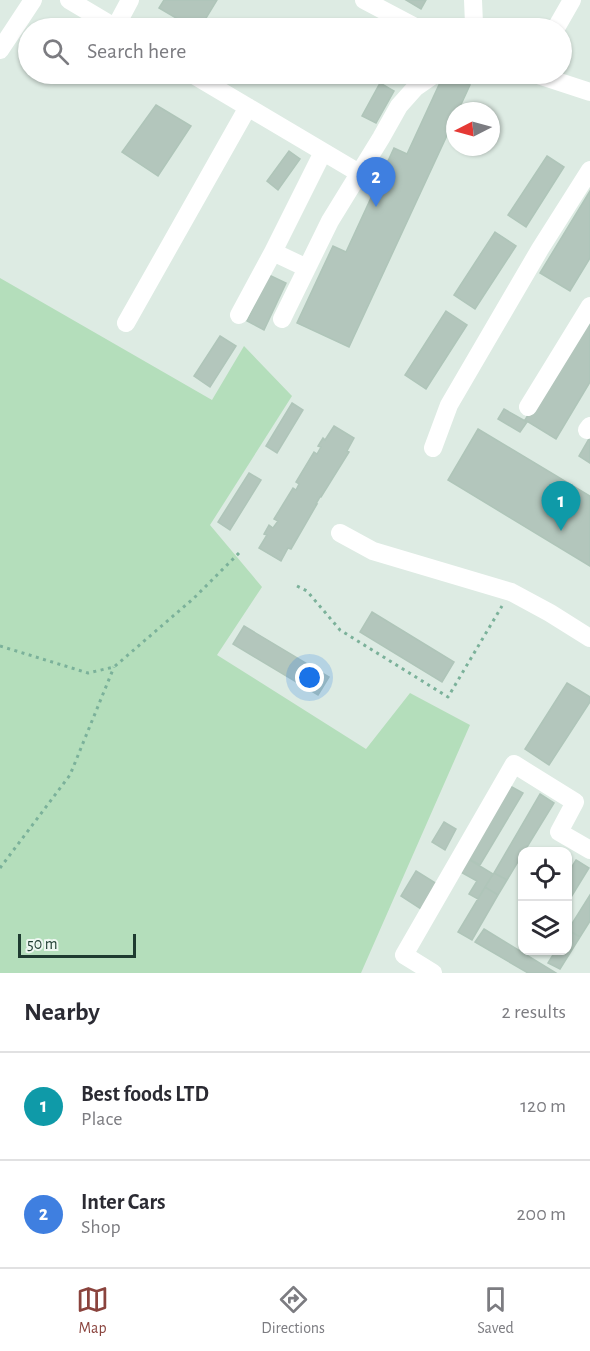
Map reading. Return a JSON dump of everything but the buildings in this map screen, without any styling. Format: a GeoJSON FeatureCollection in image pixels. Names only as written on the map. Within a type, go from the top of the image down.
{"type":"FeatureCollection","features":[{"type":"Feature","properties":{"kind":"street"},"geometry":{"type":"LineString","coordinates":[[21,18],[33,0]]}},
{"type":"Feature","properties":{"kind":"street"},"geometry":{"type":"LineString","coordinates":[[69,0],[99,18]]}},
{"type":"Feature","properties":{"kind":"street"},"geometry":{"type":"LineString","coordinates":[[121,18],[130,0]]}},
{"type":"Feature","properties":{"kind":"street"},"geometry":{"type":"LineString","coordinates":[[364,0],[398,18]]}},
{"type":"Feature","properties":{"kind":"street"},"geometry":{"type":"LineString","coordinates":[[473,0],[474,18]]}},
{"type":"Feature","properties":{"kind":"street"},"geometry":{"type":"LineString","coordinates":[[562,18],[572,0]]}},
{"type":"Feature","properties":{"kind":"street"},"geometry":{"type":"LineString","coordinates":[[0,50],[18,23]]}},
{"type":"Feature","properties":{"kind":"street"},"geometry":{"type":"LineString","coordinates":[[209,84],[359,174]]}},
{"type":"Feature","properties":{"kind":"street"},"geometry":{"type":"LineString","coordinates":[[282,319],[330,221],[399,106],[421,84]]}},
{"type":"Feature","properties":{"kind":"street"},"geometry":{"type":"LineString","coordinates":[[566,84],[590,92]]}},
{"type":"Feature","properties":{"kind":"street"},"geometry":{"type":"LineString","coordinates":[[126,323],[248,107]]}},
{"type":"Feature","properties":{"kind":"street"},"geometry":{"type":"LineString","coordinates":[[239,315],[323,152]]}},
{"type":"Feature","properties":{"kind":"street"},"geometry":{"type":"LineString","coordinates":[[433,448],[449,405],[540,249],[590,170]]}},
{"type":"Feature","properties":{"kind":"street"},"geometry":{"type":"LineString","coordinates":[[273,252],[307,268]]}},
{"type":"Feature","properties":{"kind":"street"},"geometry":{"type":"LineString","coordinates":[[528,407],[590,306]]}},
{"type":"Feature","properties":{"kind":"street"},"geometry":{"type":"LineString","coordinates":[[340,533],[373,551],[511,592],[590,638]]}},
{"type":"Feature","properties":{"kind":"street"},"geometry":{"type":"LineString","coordinates":[[434,973],[404,955],[514,764],[575,802],[559,832],[590,850]]}},
{"type":"Feature","properties":{"kind":"path"},"geometry":{"type":"LineString","coordinates":[[0,868],[70,775],[114,667],[194,598],[239,554]]}},
{"type":"Feature","properties":{"kind":"path"},"geometry":{"type":"LineString","coordinates":[[297,586],[307,591],[340,630],[448,697],[511,592]]}},
{"type":"Feature","properties":{"kind":"path"},"geometry":{"type":"LineString","coordinates":[[0,646],[88,673],[114,667]]}},
{"type":"Feature","properties":{"kind":"green space"},"geometry":{"type":"Polygon","coordinates":[[[0,278],[212,400],[244,346],[292,396],[210,525],[262,587],[217,655],[366,749],[410,693],[470,725],[361,973],[0,973],[0,278]]]}},
{"type":"Feature","properties":{"kind":"place","name":"Inter Cars"},"geometry":{"type":"Point","coordinates":[376,207]}},
{"type":"Feature","properties":{"kind":"place","name":"Best foods LTD"},"geometry":{"type":"Point","coordinates":[561,531]}}]}
